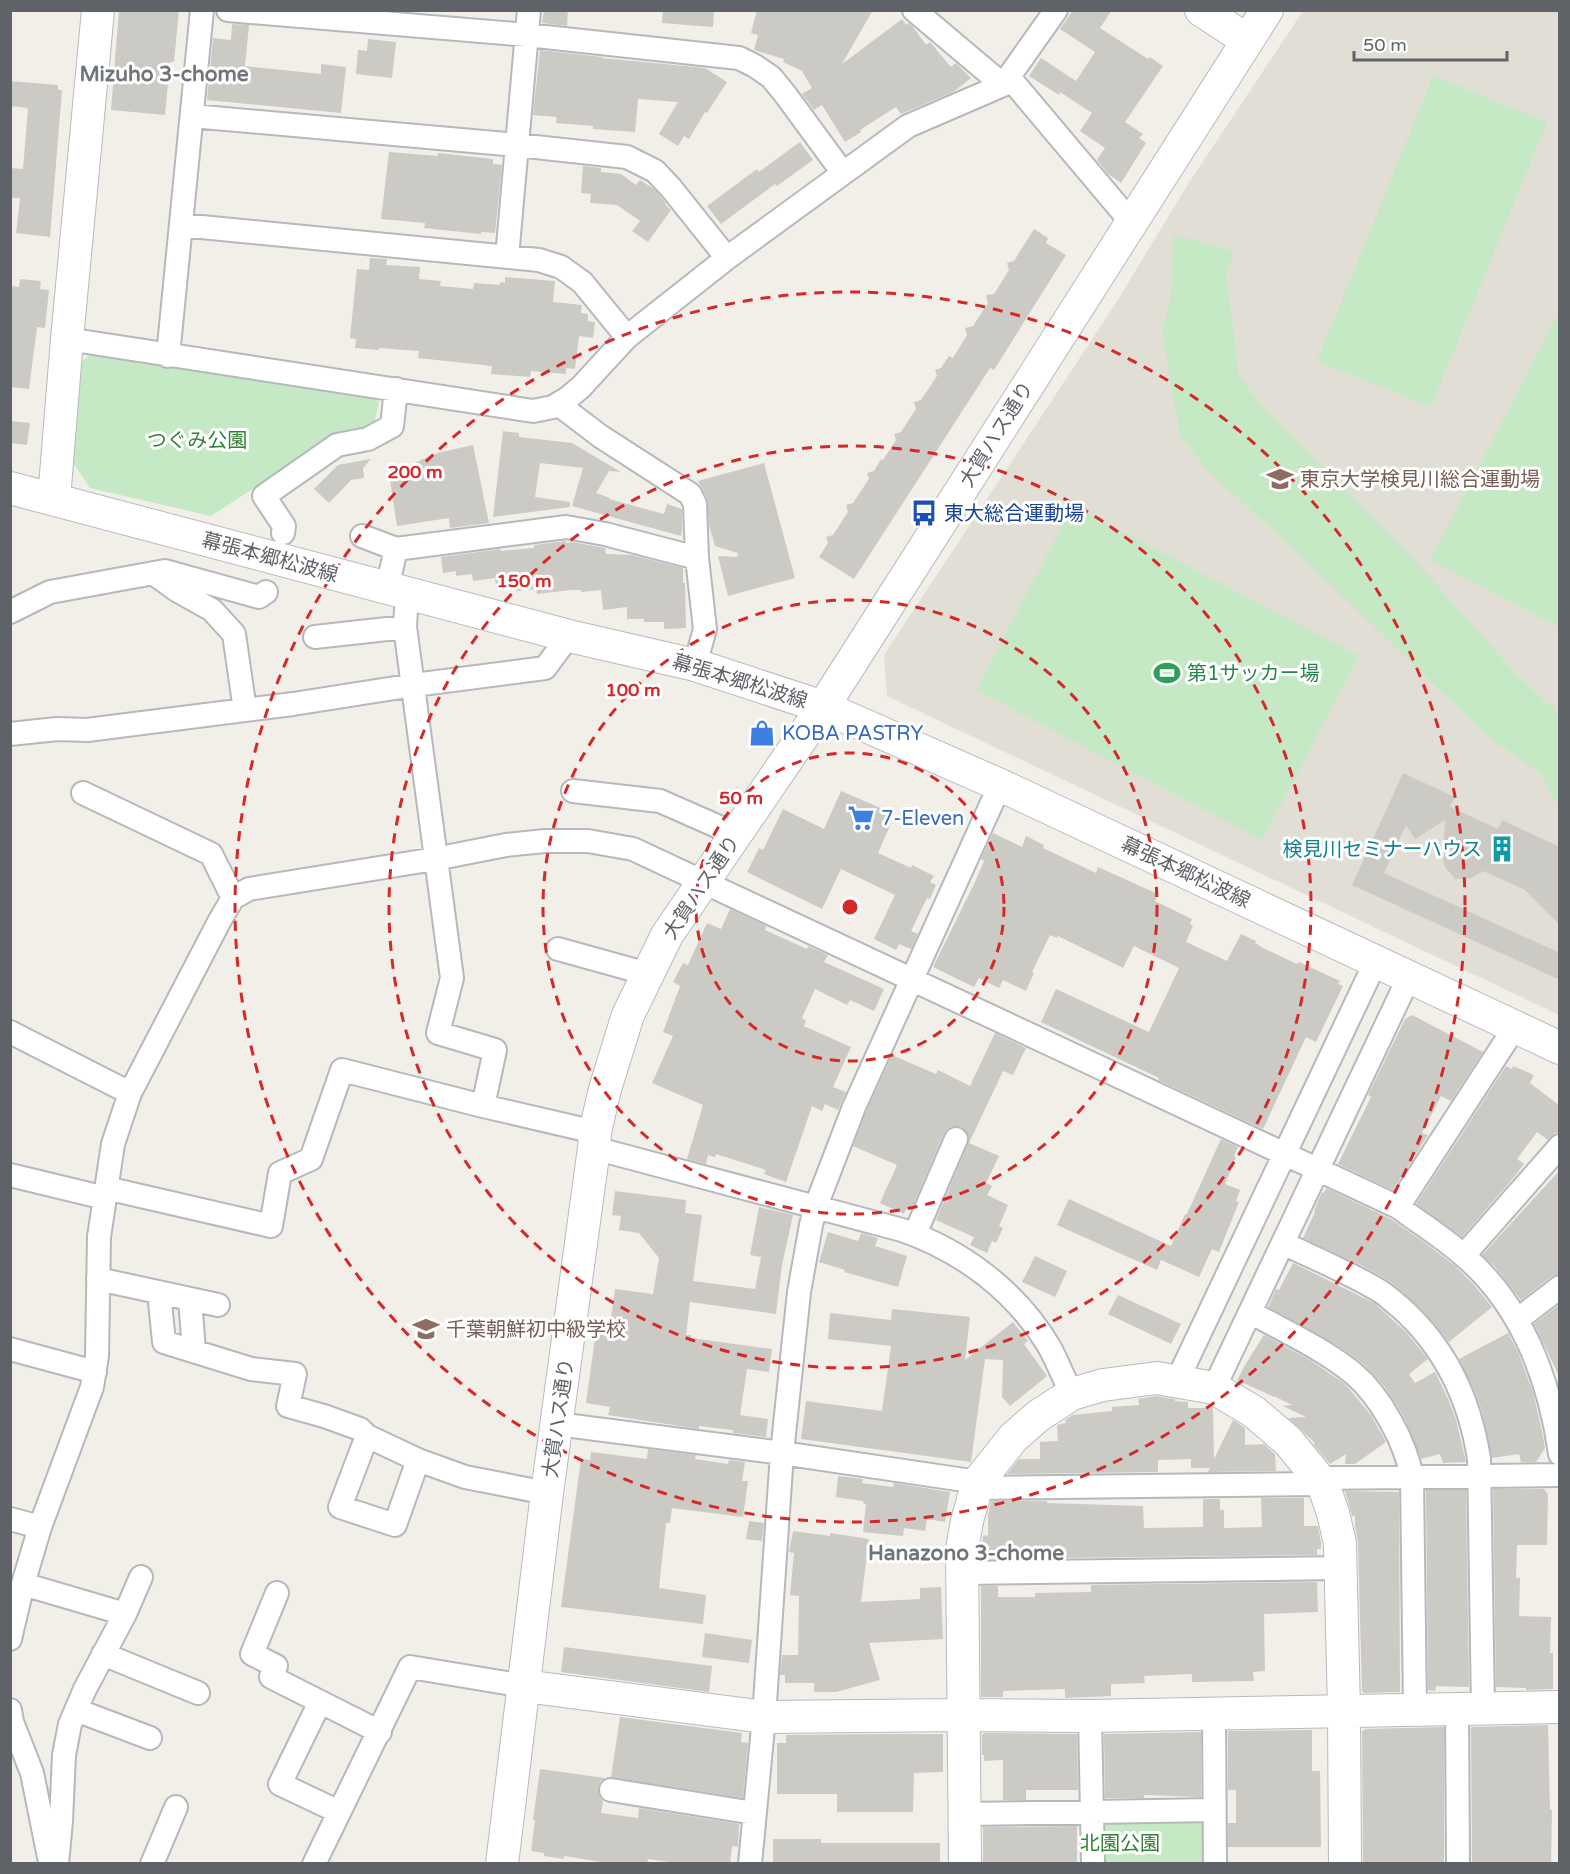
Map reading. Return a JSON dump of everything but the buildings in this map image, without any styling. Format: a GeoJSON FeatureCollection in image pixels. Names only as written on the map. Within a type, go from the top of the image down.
{"type":"FeatureCollection","features":[{"type":"Feature","properties":{"kind":"street"},"geometry":{"type":"LineString","coordinates":[[54,499],[98,10]]}},
{"type":"Feature","properties":{"kind":"street"},"geometry":{"type":"LineString","coordinates":[[168,356],[202,10]]}},
{"type":"Feature","properties":{"kind":"street"},"geometry":{"type":"LineString","coordinates":[[228,10],[527,35],[739,58],[771,77],[843,173]]}},
{"type":"Feature","properties":{"kind":"street"},"geometry":{"type":"LineString","coordinates":[[507,257],[529,10]]}},
{"type":"Feature","properties":{"kind":"street"},"geometry":{"type":"LineString","coordinates":[[914,10],[1006,81],[1131,222]]}},
{"type":"Feature","properties":{"kind":"street"},"geometry":{"type":"LineString","coordinates":[[67,339],[533,411],[553,407],[581,387],[627,337],[727,258],[908,126],[1006,81],[1056,10]]}},
{"type":"Feature","properties":{"kind":"street"},"geometry":{"type":"LineString","coordinates":[[1201,10],[1248,39]]}},
{"type":"Feature","properties":{"kind":"street","name":"大賀ハス通り"},"geometry":{"type":"LineString","coordinates":[[502,1863],[547,1493],[594,1140],[605,1089],[628,1015],[668,935],[823,707],[1267,10]]}},
{"type":"Feature","properties":{"kind":"street"},"geometry":{"type":"LineString","coordinates":[[192,116],[627,156],[655,171],[727,258]]}},
{"type":"Feature","properties":{"kind":"street"},"geometry":{"type":"LineString","coordinates":[[181,225],[539,260],[561,267],[582,282],[627,337]]}},
{"type":"Feature","properties":{"kind":"street"},"geometry":{"type":"LineString","coordinates":[[283,533],[284,526],[264,496],[337,445],[368,439],[392,426],[396,389]]}},
{"type":"Feature","properties":{"kind":"street"},"geometry":{"type":"LineString","coordinates":[[558,404],[600,436],[690,494],[695,504],[697,558],[705,629],[695,665]]}},
{"type":"Feature","properties":{"kind":"street","name":"幕張本郷松波線"},"geometry":{"type":"LineString","coordinates":[[10,488],[569,636],[695,665],[823,707],[1000,785],[1560,1048]]}},
{"type":"Feature","properties":{"kind":"street"},"geometry":{"type":"LineString","coordinates":[[362,536],[396,549],[566,527],[606,534],[697,558]]}},
{"type":"Feature","properties":{"kind":"street"},"geometry":{"type":"LineString","coordinates":[[396,549],[397,591],[414,685],[452,978],[438,1033],[495,1050],[483,1106]]}},
{"type":"Feature","properties":{"kind":"street"},"geometry":{"type":"LineString","coordinates":[[10,612],[50,592],[165,571],[259,597],[266,592]]}},
{"type":"Feature","properties":{"kind":"street"},"geometry":{"type":"LineString","coordinates":[[153,573],[178,591],[212,610],[234,634],[246,710]]}},
{"type":"Feature","properties":{"kind":"street"},"geometry":{"type":"LineString","coordinates":[[315,637],[405,627]]}},
{"type":"Feature","properties":{"kind":"street"},"geometry":{"type":"LineString","coordinates":[[10,734],[57,729],[87,730],[293,704],[545,668],[569,636]]}},
{"type":"Feature","properties":{"kind":"street"},"geometry":{"type":"LineString","coordinates":[[750,1863],[764,1717],[782,1453],[799,1292],[816,1206],[854,1107],[1000,785]]}},
{"type":"Feature","properties":{"kind":"street"},"geometry":{"type":"LineString","coordinates":[[573,791],[660,801],[735,834]]}},
{"type":"Feature","properties":{"kind":"street"},"geometry":{"type":"LineString","coordinates":[[83,793],[211,854],[233,898]]}},
{"type":"Feature","properties":{"kind":"street"},"geometry":{"type":"LineString","coordinates":[[10,1639],[40,1527],[92,1387],[97,1356],[99,1237],[113,1144],[130,1093],[233,898],[249,889],[435,859],[506,844],[588,841],[633,849],[1398,1207],[1464,1255],[1499,1292],[1554,1393],[1560,1454]]}},
{"type":"Feature","properties":{"kind":"street"},"geometry":{"type":"LineString","coordinates":[[558,950],[648,974]]}},
{"type":"Feature","properties":{"kind":"street"},"geometry":{"type":"LineString","coordinates":[[1177,1381],[1376,962]]}},
{"type":"Feature","properties":{"kind":"street"},"geometry":{"type":"LineString","coordinates":[[1214,1388],[1409,977]]}},
{"type":"Feature","properties":{"kind":"street"},"geometry":{"type":"LineString","coordinates":[[1398,1207],[1515,1027]]}},
{"type":"Feature","properties":{"kind":"street"},"geometry":{"type":"LineString","coordinates":[[10,1032],[130,1093]]}},
{"type":"Feature","properties":{"kind":"street"},"geometry":{"type":"LineString","coordinates":[[10,1176],[271,1226],[280,1173],[311,1159],[342,1070],[483,1106],[915,1234],[945,1249],[994,1281],[1026,1315],[1050,1348],[1072,1394]]}},
{"type":"Feature","properties":{"kind":"street"},"geometry":{"type":"LineString","coordinates":[[915,1234],[956,1139]]}},
{"type":"Feature","properties":{"kind":"street"},"geometry":{"type":"LineString","coordinates":[[1464,1255],[1560,1146]]}},
{"type":"Feature","properties":{"kind":"street"},"geometry":{"type":"LineString","coordinates":[[1283,1243],[1380,1290],[1416,1322],[1447,1363],[1464,1398],[1479,1460],[1470,1709],[1458,1863]]}},
{"type":"Feature","properties":{"kind":"street"},"geometry":{"type":"LineString","coordinates":[[98,1279],[218,1305]]}},
{"type":"Feature","properties":{"kind":"street"},"geometry":{"type":"LineString","coordinates":[[1516,1320],[1560,1287]]}},
{"type":"Feature","properties":{"kind":"street"},"geometry":{"type":"LineString","coordinates":[[159,1292],[164,1342],[251,1369],[295,1374],[288,1406],[360,1429],[367,1436],[418,1460],[465,1477],[547,1493]]}},
{"type":"Feature","properties":{"kind":"street"},"geometry":{"type":"LineString","coordinates":[[190,1299],[194,1351]]}},
{"type":"Feature","properties":{"kind":"street"},"geometry":{"type":"LineString","coordinates":[[1250,1311],[1323,1353],[1354,1374],[1374,1397],[1405,1450],[1412,1478],[1415,1709]]}},
{"type":"Feature","properties":{"kind":"street"},"geometry":{"type":"LineString","coordinates":[[10,1349],[95,1372]]}},
{"type":"Feature","properties":{"kind":"street"},"geometry":{"type":"LineString","coordinates":[[964,1863],[962,1549],[977,1485],[1013,1438],[1038,1416],[1072,1394],[1103,1385],[1157,1378],[1214,1388],[1254,1412],[1288,1441],[1321,1481],[1333,1513],[1340,1543],[1345,1863]]}},
{"type":"Feature","properties":{"kind":"street"},"geometry":{"type":"LineString","coordinates":[[557,1424],[782,1453],[977,1485],[1321,1481],[1478,1475],[1560,1475]]}},
{"type":"Feature","properties":{"kind":"street"},"geometry":{"type":"LineString","coordinates":[[367,1436],[340,1507],[395,1525],[418,1460]]}},
{"type":"Feature","properties":{"kind":"street"},"geometry":{"type":"LineString","coordinates":[[10,1519],[40,1527]]}},
{"type":"Feature","properties":{"kind":"street"},"geometry":{"type":"LineString","coordinates":[[962,1573],[1341,1568]]}},
{"type":"Feature","properties":{"kind":"street"},"geometry":{"type":"LineString","coordinates":[[57,1863],[64,1755],[70,1724],[85,1689],[125,1614],[141,1576]]}},
{"type":"Feature","properties":{"kind":"street"},"geometry":{"type":"LineString","coordinates":[[23,1584],[125,1614]]}},
{"type":"Feature","properties":{"kind":"street"},"geometry":{"type":"LineString","coordinates":[[277,1593],[252,1654],[276,1666],[271,1677],[380,1732]]}},
{"type":"Feature","properties":{"kind":"street"},"geometry":{"type":"LineString","coordinates":[[103,1654],[198,1693]]}},
{"type":"Feature","properties":{"kind":"street"},"geometry":{"type":"LineString","coordinates":[[314,1863],[410,1667],[524,1686],[764,1717],[1090,1716],[1560,1707]]}},
{"type":"Feature","properties":{"kind":"street"},"geometry":{"type":"LineString","coordinates":[[320,1702],[280,1784],[339,1812]]}},
{"type":"Feature","properties":{"kind":"street"},"geometry":{"type":"LineString","coordinates":[[76,1710],[150,1738]]}},
{"type":"Feature","properties":{"kind":"street"},"geometry":{"type":"LineString","coordinates":[[1214,1714],[1215,1863]]}},
{"type":"Feature","properties":{"kind":"street"},"geometry":{"type":"LineString","coordinates":[[1090,1716],[1093,1863]]}},
{"type":"Feature","properties":{"kind":"street"},"geometry":{"type":"LineString","coordinates":[[11,1718],[32,1773],[51,1863]]}},
{"type":"Feature","properties":{"kind":"street"},"geometry":{"type":"LineString","coordinates":[[611,1790],[754,1813]]}},
{"type":"Feature","properties":{"kind":"street"},"geometry":{"type":"LineString","coordinates":[[152,1863],[176,1807]]}},
{"type":"Feature","properties":{"kind":"street"},"geometry":{"type":"LineString","coordinates":[[964,1814],[1214,1810]]}},
{"type":"Feature","properties":{"kind":"shaded area","name":"東京大学検見川総合運動場"},"geometry":{"type":"Polygon","coordinates":[[[1303,11],[1559,11],[1559,1015],[887,696],[884,655],[1116,303],[1188,184],[1303,11]]]}},
{"type":"Feature","properties":{"kind":"green space"},"geometry":{"type":"Polygon","coordinates":[[[1433,76],[1547,122],[1431,407],[1317,361],[1433,76]]]}},
{"type":"Feature","properties":{"kind":"green space"},"geometry":{"type":"Polygon","coordinates":[[[1173,235],[1234,251],[1226,276],[1239,376],[1254,396],[1420,566],[1514,672],[1559,715],[1559,807],[1540,773],[1486,735],[1296,551],[1210,473],[1180,436],[1162,331],[1171,296],[1173,235]]]}},
{"type":"Feature","properties":{"kind":"green space"},"geometry":{"type":"Polygon","coordinates":[[[1559,313],[1559,627],[1430,560],[1559,313]]]}},
{"type":"Feature","properties":{"kind":"green space","name":"つぐみ公園"},"geometry":{"type":"Polygon","coordinates":[[[93,353],[374,395],[379,403],[375,420],[366,429],[329,439],[211,516],[90,488],[72,461],[81,362],[93,353]]]}},
{"type":"Feature","properties":{"kind":"green space","name":"第1サッカー場"},"geometry":{"type":"Polygon","coordinates":[[[1073,506],[1359,656],[1262,840],[976,690],[1073,506]]]}},
{"type":"Feature","properties":{"kind":"green space","name":"北園公園"},"geometry":{"type":"Polygon","coordinates":[[[1201,1820],[1207,1825],[1208,1863],[1100,1863],[1099,1827],[1105,1822],[1201,1820]]]}},
{"type":"Feature","properties":{"kind":"place","name":"東京大学検見川総合運動場"},"geometry":{"type":"Point","coordinates":[1280,479]}},
{"type":"Feature","properties":{"kind":"place","name":"東大総合運動場"},"geometry":{"type":"Point","coordinates":[924,513]}},
{"type":"Feature","properties":{"kind":"place","name":"第1サッカー場"},"geometry":{"type":"Point","coordinates":[1167,673]}},
{"type":"Feature","properties":{"kind":"place","name":"KOBA PASTRY"},"geometry":{"type":"Point","coordinates":[762,733]}},
{"type":"Feature","properties":{"kind":"place","name":"7-Eleven"},"geometry":{"type":"Point","coordinates":[861,818]}},
{"type":"Feature","properties":{"kind":"place","name":"検見川セミナーハウス"},"geometry":{"type":"Point","coordinates":[1502,849]}},
{"type":"Feature","properties":{"kind":"place","name":"千葉朝鮮初中級学校"},"geometry":{"type":"Point","coordinates":[426,1329]}},
{"type":"Feature","properties":{"kind":"district","name":"Mizuho 3-chome"},"geometry":{"type":"Point","coordinates":[164,74]}},
{"type":"Feature","properties":{"kind":"district","name":"Hanazono 3-chome"},"geometry":{"type":"Point","coordinates":[966,1553]}}]}
